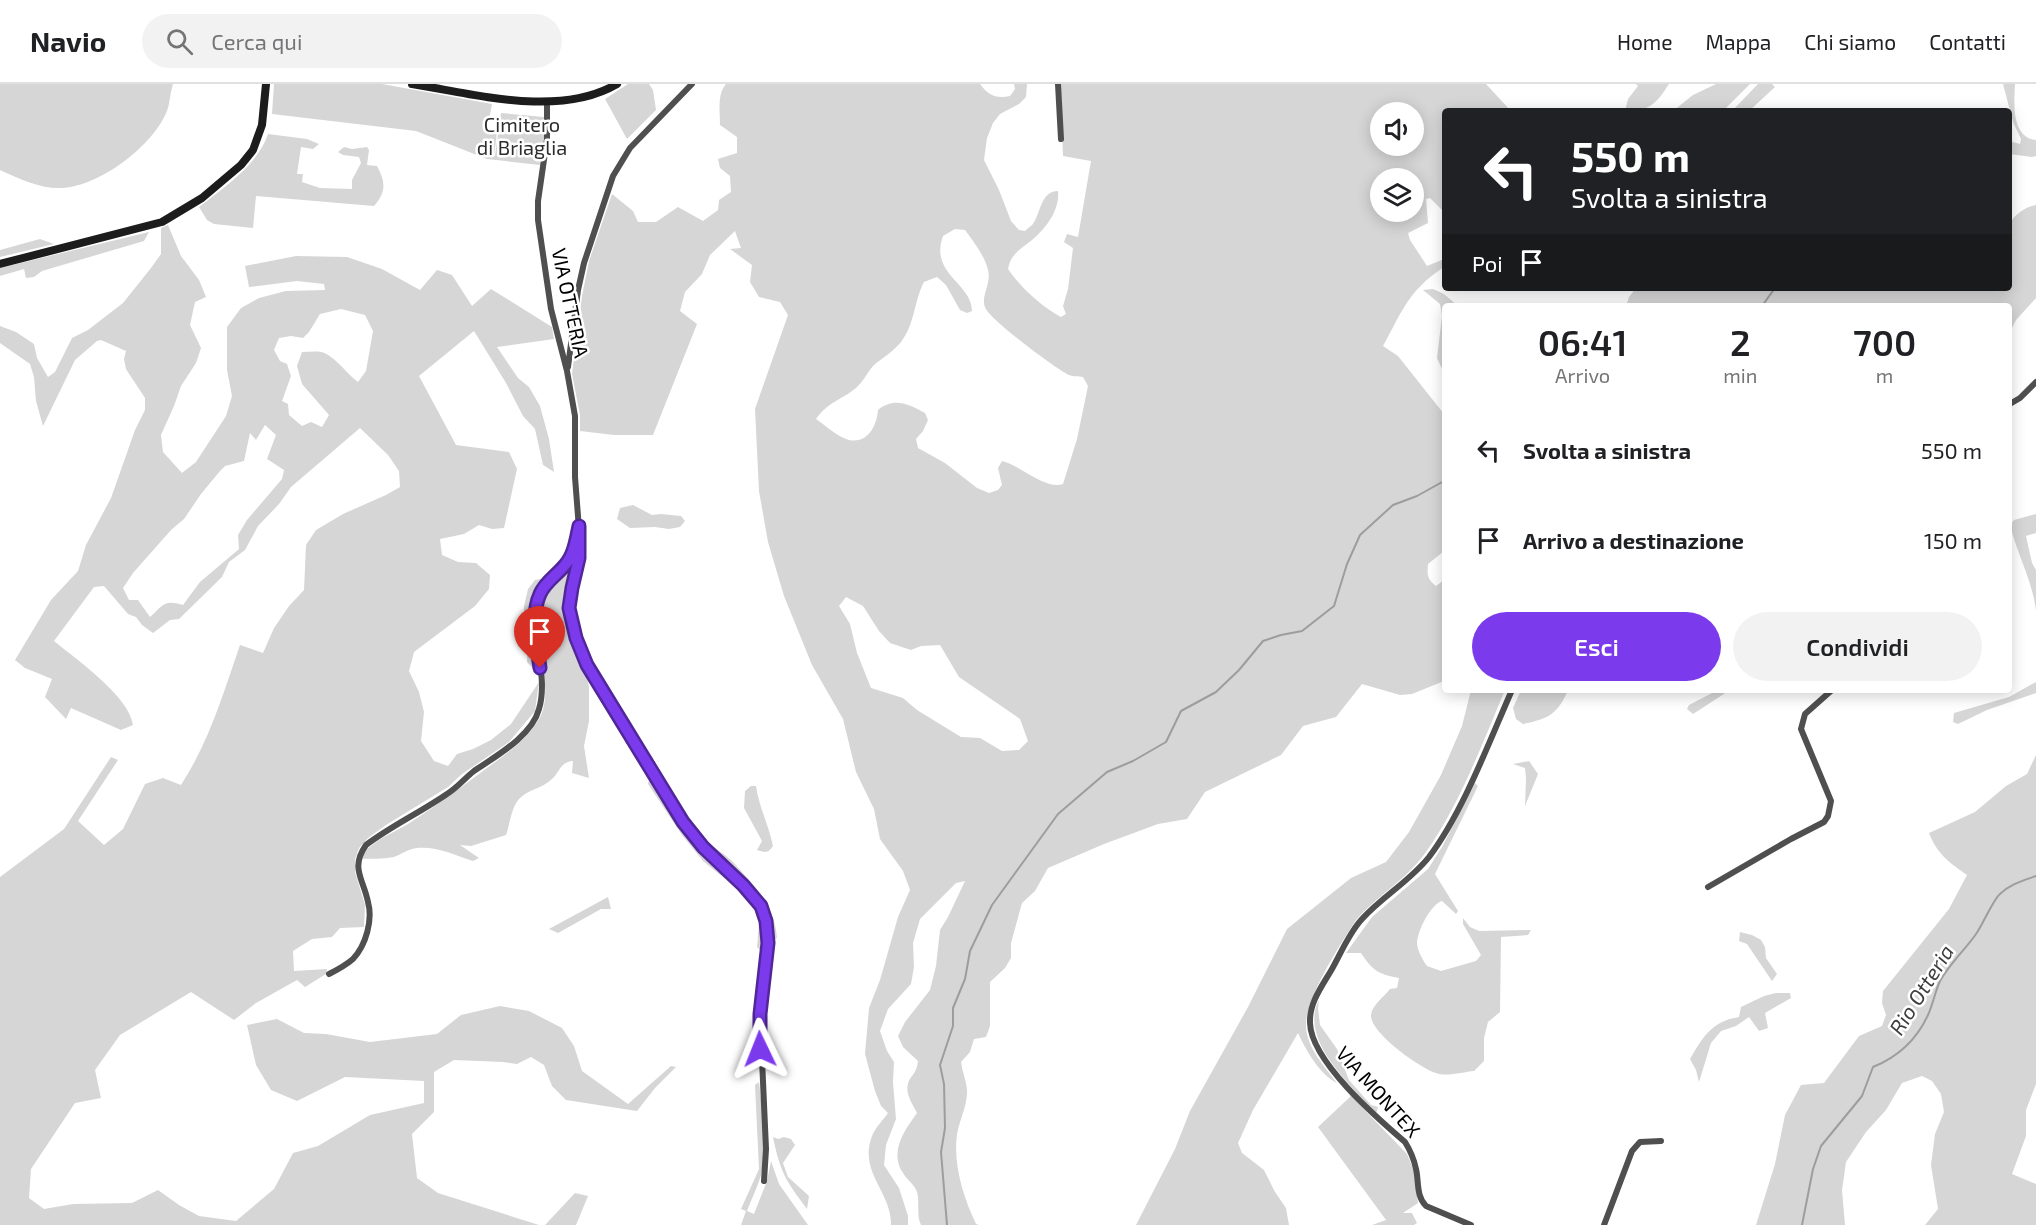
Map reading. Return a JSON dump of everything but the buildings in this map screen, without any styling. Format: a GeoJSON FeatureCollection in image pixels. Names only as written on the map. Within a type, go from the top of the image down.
{"type":"FeatureCollection","features":[{"type":"Feature","properties":{"kind":"main road"},"geometry":{"type":"LineString","coordinates":[[0,264],[162,222],[202,198],[241,165],[253,150],[262,125],[266,84]]}},
{"type":"Feature","properties":{"kind":"main road"},"geometry":{"type":"LineString","coordinates":[[412,84],[507,99],[547,102],[598,94],[617,84]]}},
{"type":"Feature","properties":{"kind":"street","name":"VIA OTTERIA"},"geometry":{"type":"LineString","coordinates":[[567,371],[584,263],[613,177],[630,148],[692,84]]}},
{"type":"Feature","properties":{"kind":"street"},"geometry":{"type":"LineString","coordinates":[[1058,84],[1060,139]]}},
{"type":"Feature","properties":{"kind":"street","name":"VIA OTTERIA"},"geometry":{"type":"LineString","coordinates":[[547,102],[547,140],[538,201],[538,220],[551,309],[567,371]]}},
{"type":"Feature","properties":{"kind":"street"},"geometry":{"type":"LineString","coordinates":[[567,371],[575,416],[575,477],[579,526],[579,558],[569,608],[576,638],[587,665],[683,822],[703,847],[755,897],[766,921],[768,943],[760,1014],[766,1130],[764,1181]]}},
{"type":"Feature","properties":{"kind":"street"},"geometry":{"type":"LineString","coordinates":[[2012,403],[2036,382]]}},
{"type":"Feature","properties":{"kind":"street"},"geometry":{"type":"LineString","coordinates":[[329,974],[353,958],[363,944],[368,929],[369,902],[357,867],[357,859],[366,845],[450,792],[472,772],[514,744],[534,720],[539,710],[542,683],[535,623],[540,594],[572,554],[579,526]]}},
{"type":"Feature","properties":{"kind":"street","name":"VIA MONTEX"},"geometry":{"type":"LineString","coordinates":[[1471,1225],[1426,1206],[1420,1198],[1416,1168],[1409,1148],[1372,1114],[1333,1071],[1315,1044],[1310,1015],[1320,988],[1362,919],[1401,886],[1437,846],[1462,800],[1511,693]]}},
{"type":"Feature","properties":{"kind":"street"},"geometry":{"type":"LineString","coordinates":[[1707,887],[1791,838],[1824,822],[1828,816],[1831,801],[1801,729],[1805,714],[1829,693]]}},
{"type":"Feature","properties":{"kind":"street"},"geometry":{"type":"LineString","coordinates":[[1604,1225],[1632,1151],[1640,1142],[1661,1141]]}},
{"type":"Feature","properties":{"kind":"green space"},"geometry":{"type":"Polygon","coordinates":[[[0,84],[173,84],[167,111],[150,138],[138,150],[124,162],[92,180],[77,186],[54,188],[23,180],[0,170],[0,84]]]}},
{"type":"Feature","properties":{"kind":"green space","name":"Cimitero di Briaglia"},"geometry":{"type":"Polygon","coordinates":[[[274,84],[382,84],[492,104],[487,131],[497,132],[494,156],[501,113],[544,117],[540,165],[487,159],[416,131],[272,114],[274,84]]]}},
{"type":"Feature","properties":{"kind":"green space"},"geometry":{"type":"Polygon","coordinates":[[[628,84],[649,84],[653,90],[656,110],[627,139],[605,99],[628,84]]]}},
{"type":"Feature","properties":{"kind":"green space"},"geometry":{"type":"Polygon","coordinates":[[[726,84],[980,84],[989,93],[1001,97],[1010,96],[1015,89],[1014,84],[1027,84],[1026,97],[1019,104],[1000,114],[993,123],[987,138],[984,160],[1011,221],[1019,230],[1025,231],[1033,224],[1048,194],[1058,191],[1057,205],[1051,218],[1037,235],[1014,255],[1008,269],[1032,296],[1061,317],[1066,314],[1063,306],[1068,289],[1073,248],[1064,242],[1067,234],[1078,237],[1091,161],[1063,156],[1060,84],[1486,84],[1508,108],[1442,108],[1442,210],[1430,198],[1426,199],[1428,223],[1408,233],[1427,266],[1442,260],[1442,268],[1414,293],[1383,346],[1398,356],[1442,411],[1442,553],[1428,564],[1428,576],[1436,586],[1442,582],[1442,682],[1412,694],[1400,695],[1362,684],[1336,717],[1303,726],[1281,755],[1205,792],[1187,819],[1158,824],[1048,868],[1035,891],[1022,903],[1011,943],[1011,958],[1005,968],[990,982],[990,1026],[986,1037],[974,1039],[970,1052],[961,1062],[967,1095],[957,1134],[956,1157],[963,1192],[976,1224],[979,1225],[921,1225],[917,1192],[903,1173],[897,1157],[903,1134],[917,1113],[907,1088],[918,1061],[903,1047],[898,1036],[905,1022],[930,990],[936,966],[940,930],[965,881],[956,883],[920,919],[913,943],[914,967],[911,984],[888,1009],[880,1031],[887,1051],[894,1062],[896,1119],[886,1145],[884,1165],[899,1188],[908,1216],[908,1225],[891,1225],[890,1213],[869,1160],[872,1136],[888,1113],[881,1106],[875,1091],[865,1054],[869,1008],[880,980],[898,917],[910,890],[903,871],[880,839],[874,809],[856,772],[843,719],[812,665],[784,596],[768,542],[759,491],[755,409],[788,315],[780,302],[759,297],[750,282],[752,265],[730,249],[741,248],[735,231],[710,255],[702,274],[685,292],[680,311],[697,324],[653,435],[614,435],[580,431],[580,415],[572,374],[582,296],[589,261],[612,194],[633,211],[638,222],[656,222],[678,207],[703,221],[718,210],[719,200],[731,192],[730,176],[720,168],[718,159],[737,153],[737,137],[720,125],[721,93],[726,84]],[[955,229],[943,236],[940,249],[946,269],[966,293],[972,311],[967,313],[960,310],[946,285],[937,277],[924,282],[909,328],[901,342],[873,366],[856,388],[830,405],[816,419],[841,436],[849,440],[856,440],[870,432],[876,422],[878,410],[890,404],[901,403],[925,413],[928,420],[916,439],[918,448],[945,463],[977,488],[989,493],[998,490],[1002,485],[998,468],[1002,461],[1048,484],[1063,484],[1077,439],[1088,386],[1083,377],[1069,375],[1011,334],[986,309],[984,300],[988,270],[984,259],[965,230],[955,229]],[[846,597],[839,606],[850,624],[857,653],[871,688],[903,698],[917,710],[961,737],[980,738],[1002,751],[1019,750],[1028,741],[1020,719],[959,677],[940,645],[921,646],[911,650],[890,643],[879,631],[863,606],[846,597]]]}},
{"type":"Feature","properties":{"kind":"green space"},"geometry":{"type":"Polygon","coordinates":[[[1636,84],[1669,84],[1652,105],[1646,108],[1626,108],[1628,99],[1638,86],[1636,84]]]}},
{"type":"Feature","properties":{"kind":"green space"},"geometry":{"type":"Polygon","coordinates":[[[1716,84],[1750,84],[1726,108],[1677,108],[1693,95],[1716,84]]]}},
{"type":"Feature","properties":{"kind":"green space"},"geometry":{"type":"Polygon","coordinates":[[[1758,84],[1772,84],[1775,87],[1752,108],[1735,108],[1758,84]]]}},
{"type":"Feature","properties":{"kind":"green space"},"geometry":{"type":"Polygon","coordinates":[[[2003,84],[2015,84],[2014,100],[2018,126],[2028,138],[2036,140],[2036,156],[2012,154],[2012,142],[2020,144],[2021,139],[2013,122],[2012,108],[2009,108],[2003,84]]]}},
{"type":"Feature","properties":{"kind":"green space"},"geometry":{"type":"Polygon","coordinates":[[[268,134],[307,139],[319,144],[313,149],[301,147],[297,174],[303,174],[302,182],[320,188],[352,189],[352,180],[361,163],[359,157],[338,152],[344,147],[352,149],[367,147],[369,150],[367,165],[377,166],[382,177],[381,197],[374,206],[256,196],[253,228],[214,224],[207,220],[199,207],[248,166],[263,146],[268,134]]]}},
{"type":"Feature","properties":{"kind":"green space"},"geometry":{"type":"Polygon","coordinates":[[[2036,205],[2036,298],[2016,320],[2012,328],[2012,303],[1627,303],[1634,291],[2012,291],[2012,220],[2028,207],[2036,205]]]}},
{"type":"Feature","properties":{"kind":"green space"},"geometry":{"type":"Polygon","coordinates":[[[168,225],[181,256],[199,280],[206,297],[195,302],[190,325],[201,348],[196,363],[181,386],[161,435],[163,452],[182,473],[196,462],[226,416],[232,396],[227,370],[227,327],[241,308],[259,298],[286,291],[325,290],[324,284],[297,281],[249,287],[245,266],[296,256],[347,257],[382,269],[420,290],[437,270],[452,275],[472,306],[491,289],[552,327],[554,339],[497,347],[518,378],[529,387],[540,406],[549,439],[554,472],[543,465],[535,429],[523,416],[474,331],[419,376],[456,445],[509,452],[517,469],[504,528],[492,529],[479,525],[464,534],[440,539],[442,555],[458,562],[476,563],[490,575],[489,589],[475,606],[414,652],[409,671],[419,692],[424,712],[421,741],[434,761],[448,766],[457,754],[491,740],[511,724],[539,682],[535,711],[509,742],[462,774],[448,787],[386,825],[359,848],[355,859],[355,872],[365,905],[364,927],[340,928],[332,937],[312,939],[293,951],[294,971],[327,969],[326,974],[305,987],[297,980],[256,1003],[234,1020],[191,992],[120,1035],[95,1070],[101,1098],[75,1103],[31,1169],[29,1198],[44,1209],[73,1204],[132,1203],[158,1190],[199,1216],[236,1221],[274,1189],[293,1153],[318,1146],[370,1115],[424,1103],[424,1081],[345,1077],[297,1101],[271,1090],[256,1065],[247,1025],[277,1019],[304,1033],[326,1034],[370,1042],[437,1034],[461,1015],[500,1006],[529,1011],[562,1028],[574,1046],[582,1071],[628,1104],[671,1066],[676,1067],[637,1111],[566,1100],[552,1086],[544,1065],[531,1057],[517,1064],[454,1060],[434,1072],[434,1112],[412,1134],[417,1178],[438,1193],[539,1225],[0,1225],[0,877],[64,829],[111,757],[118,760],[78,821],[104,845],[123,829],[145,784],[163,778],[181,785],[200,752],[240,645],[263,653],[274,628],[289,606],[304,590],[306,545],[316,530],[343,514],[400,487],[399,471],[388,455],[360,428],[291,487],[279,504],[258,526],[245,550],[229,562],[222,577],[179,619],[170,620],[153,633],[136,617],[128,614],[104,586],[94,587],[54,641],[101,679],[122,702],[133,725],[121,730],[71,708],[66,719],[45,697],[52,679],[25,668],[15,660],[51,600],[78,571],[86,545],[111,498],[135,430],[145,410],[145,398],[126,369],[124,359],[126,351],[101,340],[97,341],[75,360],[43,426],[30,364],[0,343],[0,326],[16,332],[34,344],[37,358],[48,377],[55,372],[72,338],[88,330],[123,303],[151,268],[161,254],[161,228],[168,225]],[[341,309],[320,314],[303,338],[291,336],[279,338],[274,350],[280,361],[287,364],[291,376],[282,401],[288,404],[289,415],[302,426],[311,422],[322,427],[329,415],[302,384],[297,366],[302,352],[326,354],[358,382],[366,371],[373,331],[365,315],[341,309]],[[265,425],[256,440],[250,433],[244,461],[225,466],[220,471],[184,519],[171,530],[133,573],[123,588],[129,600],[138,600],[150,617],[161,606],[168,603],[183,605],[200,582],[239,549],[238,535],[247,520],[282,479],[284,470],[267,459],[276,435],[265,425]]]}},
{"type":"Feature","properties":{"kind":"green space"},"geometry":{"type":"Polygon","coordinates":[[[149,232],[144,241],[42,271],[34,277],[26,278],[24,269],[0,276],[0,268],[149,232]]]}},
{"type":"Feature","properties":{"kind":"green space"},"geometry":{"type":"Polygon","coordinates":[[[40,239],[54,244],[0,257],[0,250],[40,239]]]}},
{"type":"Feature","properties":{"kind":"green space"},"geometry":{"type":"Polygon","coordinates":[[[1433,289],[1444,294],[1454,303],[1442,303],[1442,316],[1440,304],[1423,290],[1433,289]]]}},
{"type":"Feature","properties":{"kind":"green space"},"geometry":{"type":"Polygon","coordinates":[[[1442,316],[1442,369],[1437,358],[1442,316]]]}},
{"type":"Feature","properties":{"kind":"green space"},"geometry":{"type":"Polygon","coordinates":[[[633,505],[652,515],[681,516],[685,521],[680,527],[669,529],[630,528],[617,519],[620,508],[633,505]]]}},
{"type":"Feature","properties":{"kind":"green space"},"geometry":{"type":"Polygon","coordinates":[[[2036,514],[2036,533],[2026,536],[2032,563],[2036,570],[2036,611],[2032,589],[2012,531],[2014,520],[2036,514]]]}},
{"type":"Feature","properties":{"kind":"green space"},"geometry":{"type":"Polygon","coordinates":[[[576,555],[566,603],[568,622],[589,687],[589,721],[584,746],[589,778],[572,773],[573,761],[565,763],[548,782],[519,799],[512,811],[506,835],[471,846],[460,845],[479,858],[473,861],[431,848],[411,849],[392,857],[361,858],[370,846],[426,812],[504,756],[534,727],[544,707],[545,694],[539,631],[541,602],[547,590],[576,555]]]}},
{"type":"Feature","properties":{"kind":"green space"},"geometry":{"type":"Polygon","coordinates":[[[546,578],[535,602],[532,625],[538,674],[527,662],[528,636],[524,624],[524,606],[528,589],[535,580],[546,578]]]}},
{"type":"Feature","properties":{"kind":"green space"},"geometry":{"type":"Polygon","coordinates":[[[2036,682],[2036,693],[1987,710],[1958,724],[1953,722],[1954,713],[2009,697],[2036,682]]]}},
{"type":"Feature","properties":{"kind":"green space"},"geometry":{"type":"Polygon","coordinates":[[[1470,693],[1504,693],[1460,794],[1438,834],[1418,862],[1356,920],[1317,987],[1307,1016],[1307,1035],[1317,1057],[1337,1083],[1319,1068],[1298,1033],[1253,1110],[1238,1143],[1242,1153],[1264,1170],[1286,1208],[1289,1225],[1136,1225],[1175,1149],[1190,1111],[1248,1007],[1287,929],[1351,878],[1386,862],[1409,832],[1441,775],[1462,726],[1470,693]]]}},
{"type":"Feature","properties":{"kind":"green space"},"geometry":{"type":"Polygon","coordinates":[[[1520,693],[1566,693],[1556,710],[1539,720],[1523,724],[1516,719],[1513,708],[1520,693]]]}},
{"type":"Feature","properties":{"kind":"green space"},"geometry":{"type":"Polygon","coordinates":[[[1712,693],[1725,693],[1693,714],[1687,709],[1689,705],[1712,693]]]}},
{"type":"Feature","properties":{"kind":"green space"},"geometry":{"type":"Polygon","coordinates":[[[2036,755],[2036,1084],[2026,1110],[2026,1136],[2012,1174],[2036,1184],[2036,1225],[1925,1225],[1938,1209],[1931,1165],[1935,1134],[1944,1112],[1941,1094],[1932,1081],[1922,1076],[1902,1083],[1886,1110],[1866,1132],[1846,1162],[1842,1190],[1845,1225],[1756,1225],[1775,1164],[1785,1115],[1801,1085],[1824,1083],[1859,1036],[1882,1026],[1886,1015],[1882,1003],[1883,991],[1949,909],[1967,875],[1940,852],[1929,833],[1975,812],[2006,786],[2027,774],[2036,755]]]}},
{"type":"Feature","properties":{"kind":"green space"},"geometry":{"type":"Polygon","coordinates":[[[1529,761],[1538,774],[1525,806],[1525,768],[1513,764],[1529,761]]]}},
{"type":"Feature","properties":{"kind":"green space"},"geometry":{"type":"Polygon","coordinates":[[[650,775],[677,819],[696,844],[745,890],[753,901],[760,914],[763,953],[757,947],[759,924],[751,900],[703,861],[682,835],[648,784],[650,775]]]}},
{"type":"Feature","properties":{"kind":"green space"},"geometry":{"type":"Polygon","coordinates":[[[1475,783],[1478,786],[1435,874],[1458,911],[1456,914],[1442,901],[1433,907],[1419,932],[1418,950],[1427,966],[1441,971],[1476,961],[1481,955],[1463,924],[1463,918],[1470,927],[1479,931],[1531,930],[1528,935],[1501,937],[1500,1012],[1488,1022],[1484,1038],[1484,1061],[1474,1071],[1440,1074],[1429,1070],[1397,1049],[1378,1031],[1373,1022],[1371,1015],[1374,1008],[1390,989],[1397,988],[1399,978],[1377,971],[1361,953],[1346,953],[1372,917],[1428,869],[1475,783]]]}},
{"type":"Feature","properties":{"kind":"green space"},"geometry":{"type":"Polygon","coordinates":[[[751,786],[756,786],[773,846],[766,852],[757,850],[762,841],[744,808],[745,791],[751,786]]]}},
{"type":"Feature","properties":{"kind":"green space"},"geometry":{"type":"Polygon","coordinates":[[[699,837],[729,859],[756,888],[768,906],[777,938],[772,941],[771,919],[761,898],[699,837]]]}},
{"type":"Feature","properties":{"kind":"green space"},"geometry":{"type":"Polygon","coordinates":[[[608,897],[611,909],[601,909],[558,933],[549,929],[608,897]]]}},
{"type":"Feature","properties":{"kind":"green space"},"geometry":{"type":"Polygon","coordinates":[[[1740,932],[1761,940],[1765,947],[1766,958],[1777,974],[1772,981],[1747,944],[1739,941],[1740,932]]]}},
{"type":"Feature","properties":{"kind":"green space"},"geometry":{"type":"Polygon","coordinates":[[[1776,993],[1790,993],[1791,998],[1765,1013],[1768,1028],[1759,1031],[1749,1017],[1736,1026],[1721,1031],[1711,1043],[1699,1082],[1690,1059],[1709,1031],[1722,1022],[1739,1017],[1741,1007],[1776,993]]]}},
{"type":"Feature","properties":{"kind":"green space"},"geometry":{"type":"Polygon","coordinates":[[[1319,1000],[1320,1025],[1337,1049],[1349,1080],[1371,1105],[1378,1107],[1376,1114],[1342,1076],[1321,1046],[1314,1015],[1319,1000]]]}},
{"type":"Feature","properties":{"kind":"green space"},"geometry":{"type":"Polygon","coordinates":[[[759,1082],[764,1126],[762,1171],[747,1211],[754,1214],[767,1181],[771,1161],[779,1184],[808,1225],[741,1225],[746,1211],[741,1209],[759,1169],[755,1085],[759,1082]]]}},
{"type":"Feature","properties":{"kind":"green space"},"geometry":{"type":"Polygon","coordinates":[[[1351,1096],[1407,1154],[1414,1171],[1418,1203],[1403,1213],[1412,1213],[1417,1223],[1414,1225],[1372,1225],[1386,1220],[1318,1127],[1351,1096]]]}},
{"type":"Feature","properties":{"kind":"green space"},"geometry":{"type":"Polygon","coordinates":[[[773,1137],[791,1139],[795,1145],[783,1163],[788,1177],[809,1196],[807,1209],[785,1176],[773,1137]]]}},
{"type":"Feature","properties":{"kind":"green space"},"geometry":{"type":"Polygon","coordinates":[[[575,1193],[588,1196],[576,1225],[545,1225],[575,1193]]]}},
{"type":"Feature","properties":{"kind":"waterway"},"geometry":{"type":"LineString","coordinates":[[1764,303],[1773,291]]}},
{"type":"Feature","properties":{"kind":"waterway"},"geometry":{"type":"LineString","coordinates":[[947,1225],[941,1152],[945,1128],[944,1084],[940,1065],[953,1026],[953,1008],[965,979],[970,951],[992,905],[1058,814],[1107,772],[1133,761],[1166,742],[1181,711],[1216,692],[1239,670],[1263,641],[1302,631],[1334,606],[1347,564],[1360,535],[1393,505],[1417,496],[1442,482]]}},
{"type":"Feature","properties":{"kind":"waterway","name":"Rio Otteria"},"geometry":{"type":"LineString","coordinates":[[1802,1225],[1813,1169],[1821,1146],[1862,1096],[1873,1067],[1898,1053],[1918,1033],[1928,1015],[1940,981],[1976,934],[1997,897],[2012,885],[2036,876]]}},
{"type":"Feature","properties":{"kind":"route"},"geometry":{"type":"LineString","coordinates":[[540,668],[535,623],[540,594],[572,554],[579,526],[579,558],[569,598],[569,608],[576,638],[587,665],[683,822],[703,847],[755,897],[764,913],[768,943],[760,1014],[760,1049]]}}]}
